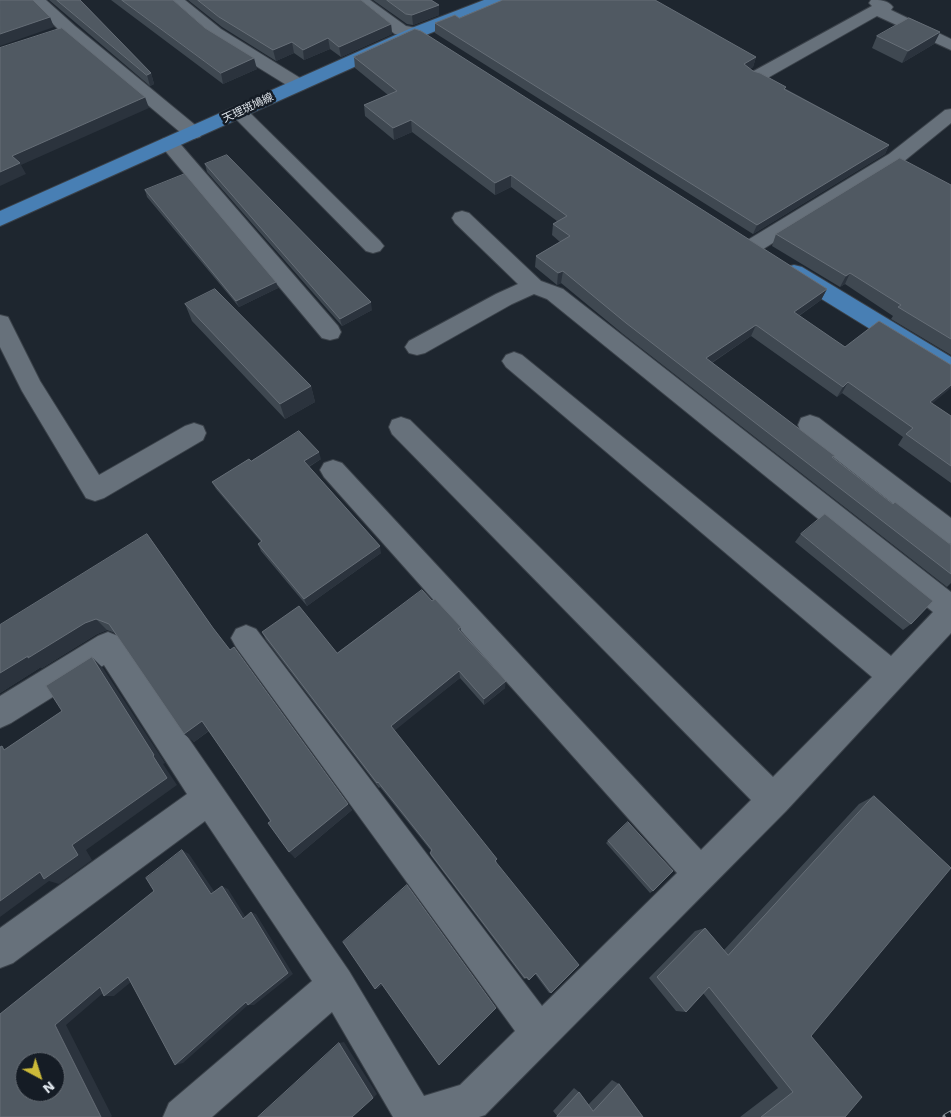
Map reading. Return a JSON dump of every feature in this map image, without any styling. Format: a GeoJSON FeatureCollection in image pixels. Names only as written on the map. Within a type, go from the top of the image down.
{"type":"FeatureCollection","features":[{"type":"Feature","properties":{"kind":"main road","name":"天理斑鳩線"},"geometry":{"type":"LineString","coordinates":[[0,219],[415,33],[498,0]]}},
{"type":"Feature","properties":{"kind":"main road"},"geometry":{"type":"LineString","coordinates":[[415,33],[436,42]]}},
{"type":"Feature","properties":{"kind":"main road"},"geometry":{"type":"LineString","coordinates":[[759,250],[951,368]]}},
{"type":"Feature","properties":{"kind":"street"},"geometry":{"type":"LineString","coordinates":[[37,0],[68,30],[193,133]]}},
{"type":"Feature","properties":{"kind":"street"},"geometry":{"type":"LineString","coordinates":[[175,0],[215,33],[298,85]]}},
{"type":"Feature","properties":{"kind":"street"},"geometry":{"type":"LineString","coordinates":[[360,0],[401,30],[415,33]]}},
{"type":"Feature","properties":{"kind":"street"},"geometry":{"type":"LineString","coordinates":[[758,76],[874,5],[951,45]]}},
{"type":"Feature","properties":{"kind":"street"},"geometry":{"type":"LineString","coordinates":[[51,36],[68,30]]}},
{"type":"Feature","properties":{"kind":"street"},"geometry":{"type":"LineString","coordinates":[[239,112],[374,246]]}},
{"type":"Feature","properties":{"kind":"street"},"geometry":{"type":"LineString","coordinates":[[759,250],[896,158],[951,114]]}},
{"type":"Feature","properties":{"kind":"street"},"geometry":{"type":"LineString","coordinates":[[169,143],[330,332]]}},
{"type":"Feature","properties":{"kind":"street"},"geometry":{"type":"LineString","coordinates":[[462,218],[533,286],[555,294],[951,609]]}},
{"type":"Feature","properties":{"kind":"street"},"geometry":{"type":"LineString","coordinates":[[417,347],[504,299],[533,286]]}},
{"type":"Feature","properties":{"kind":"street"},"geometry":{"type":"LineString","coordinates":[[0,323],[30,385],[94,490],[194,433]]}},
{"type":"Feature","properties":{"kind":"street"},"geometry":{"type":"LineString","coordinates":[[514,361],[893,676]]}},
{"type":"Feature","properties":{"kind":"street"},"geometry":{"type":"LineString","coordinates":[[810,425],[951,533]]}},
{"type":"Feature","properties":{"kind":"street"},"geometry":{"type":"LineString","coordinates":[[401,427],[773,800]]}},
{"type":"Feature","properties":{"kind":"street"},"geometry":{"type":"LineString","coordinates":[[334,470],[700,873]]}},
{"type":"Feature","properties":{"kind":"street"},"geometry":{"type":"LineString","coordinates":[[419,1117],[471,1102],[773,800],[951,613]]}},
{"type":"Feature","properties":{"kind":"street"},"geometry":{"type":"LineString","coordinates":[[246,638],[540,1034]]}},
{"type":"Feature","properties":{"kind":"street"},"geometry":{"type":"LineString","coordinates":[[0,713],[108,646],[336,984],[415,1117]]}},
{"type":"Feature","properties":{"kind":"street"},"geometry":{"type":"LineString","coordinates":[[0,950],[209,798]]}},
{"type":"Feature","properties":{"kind":"street"},"geometry":{"type":"LineString","coordinates":[[183,1117],[336,984]]}},
{"type":"Feature","properties":{"kind":"building"},"geometry":{"type":"Polygon","coordinates":[[[0,0],[33,0],[50,17],[0,34],[0,0]]]}},
{"type":"Feature","properties":{"kind":"building"},"geometry":{"type":"Polygon","coordinates":[[[57,0],[80,0],[151,73],[147,75],[57,0]]]}},
{"type":"Feature","properties":{"kind":"building"},"geometry":{"type":"Polygon","coordinates":[[[122,0],[173,0],[205,28],[254,58],[221,73],[122,0]]]}},
{"type":"Feature","properties":{"kind":"building"},"geometry":{"type":"Polygon","coordinates":[[[198,0],[361,0],[391,24],[339,47],[328,38],[303,50],[292,42],[273,50],[219,17],[198,0]]]}},
{"type":"Feature","properties":{"kind":"building"},"geometry":{"type":"Polygon","coordinates":[[[387,0],[431,0],[439,5],[412,15],[406,14],[387,0]]]}},
{"type":"Feature","properties":{"kind":"building"},"geometry":{"type":"Polygon","coordinates":[[[503,0],[655,0],[756,57],[744,64],[753,71],[786,87],[784,89],[889,145],[757,225],[435,23],[455,15],[459,18],[503,0]]]}},
{"type":"Feature","properties":{"kind":"building"},"geometry":{"type":"Polygon","coordinates":[[[909,18],[940,32],[908,51],[877,36],[909,18]]]}},
{"type":"Feature","properties":{"kind":"building"},"geometry":{"type":"Polygon","coordinates":[[[62,28],[145,97],[12,156],[20,163],[0,172],[0,48],[62,28]]]}},
{"type":"Feature","properties":{"kind":"building"},"geometry":{"type":"Polygon","coordinates":[[[415,29],[421,31],[827,289],[794,312],[845,347],[879,321],[951,365],[951,385],[930,402],[951,416],[951,466],[906,434],[913,428],[848,382],[843,387],[756,325],[706,358],[835,456],[832,457],[893,504],[895,502],[951,545],[951,574],[626,323],[563,271],[558,273],[536,256],[570,236],[553,224],[567,216],[511,175],[495,183],[411,120],[393,128],[364,105],[397,91],[354,57],[415,29]]]}},
{"type":"Feature","properties":{"kind":"building"},"geometry":{"type":"Polygon","coordinates":[[[227,155],[371,302],[340,319],[205,164],[227,155]]]}},
{"type":"Feature","properties":{"kind":"building"},"geometry":{"type":"Polygon","coordinates":[[[900,158],[951,185],[951,339],[898,307],[901,305],[850,273],[846,276],[776,234],[900,158]]]}},
{"type":"Feature","properties":{"kind":"building"},"geometry":{"type":"Polygon","coordinates":[[[185,174],[276,282],[236,301],[145,190],[185,174]]]}},
{"type":"Feature","properties":{"kind":"building"},"geometry":{"type":"Polygon","coordinates":[[[215,289],[311,386],[280,404],[185,304],[215,289]]]}},
{"type":"Feature","properties":{"kind":"building"},"geometry":{"type":"Polygon","coordinates":[[[299,431],[319,452],[304,461],[380,546],[304,599],[258,544],[262,541],[212,482],[249,459],[251,461],[299,431]]]}},
{"type":"Feature","properties":{"kind":"building"},"geometry":{"type":"Polygon","coordinates":[[[825,514],[933,601],[911,624],[801,534],[825,514]]]}},
{"type":"Feature","properties":{"kind":"building"},"geometry":{"type":"Polygon","coordinates":[[[147,534],[213,628],[230,650],[234,647],[348,804],[289,852],[268,823],[271,821],[202,721],[184,734],[109,624],[96,619],[85,623],[0,673],[0,625],[147,534]]]}},
{"type":"Feature","properties":{"kind":"building"},"geometry":{"type":"Polygon","coordinates":[[[422,590],[432,601],[435,599],[461,627],[458,629],[506,681],[484,699],[459,671],[391,726],[497,859],[495,861],[579,965],[551,993],[536,973],[529,980],[527,977],[525,978],[430,853],[432,850],[377,783],[262,632],[299,606],[337,653],[422,590]]]}},
{"type":"Feature","properties":{"kind":"building"},"geometry":{"type":"Polygon","coordinates":[[[92,657],[167,778],[72,845],[78,855],[44,879],[40,872],[0,901],[0,747],[2,746],[4,750],[62,711],[46,686],[92,657]]]}},
{"type":"Feature","properties":{"kind":"building"},"geometry":{"type":"Polygon","coordinates":[[[874,796],[951,868],[811,1036],[862,1097],[845,1117],[761,1117],[793,1092],[709,987],[686,1012],[657,977],[705,928],[728,955],[874,796]]]}},
{"type":"Feature","properties":{"kind":"building"},"geometry":{"type":"Polygon","coordinates":[[[628,822],[673,871],[653,891],[608,841],[628,822]]]}},
{"type":"Feature","properties":{"kind":"building"},"geometry":{"type":"Polygon","coordinates":[[[182,850],[211,894],[222,886],[243,919],[251,912],[288,973],[248,1005],[246,1002],[175,1065],[128,977],[104,996],[100,987],[55,1025],[101,1117],[0,1117],[0,1014],[154,891],[146,878],[182,850]]]}},
{"type":"Feature","properties":{"kind":"building"},"geometry":{"type":"Polygon","coordinates":[[[407,885],[496,1008],[439,1065],[381,983],[375,989],[343,942],[407,885]]]}},
{"type":"Feature","properties":{"kind":"building"},"geometry":{"type":"Polygon","coordinates":[[[339,1043],[373,1098],[352,1117],[258,1117],[339,1043]]]}},
{"type":"Feature","properties":{"kind":"building"},"geometry":{"type":"Polygon","coordinates":[[[619,1084],[643,1117],[557,1117],[579,1092],[593,1111],[619,1084]]]}},
{"type":"Feature","properties":{"kind":"railway"},"geometry":{"type":"LineString","coordinates":[[946,1117],[951,1114]]}}]}
